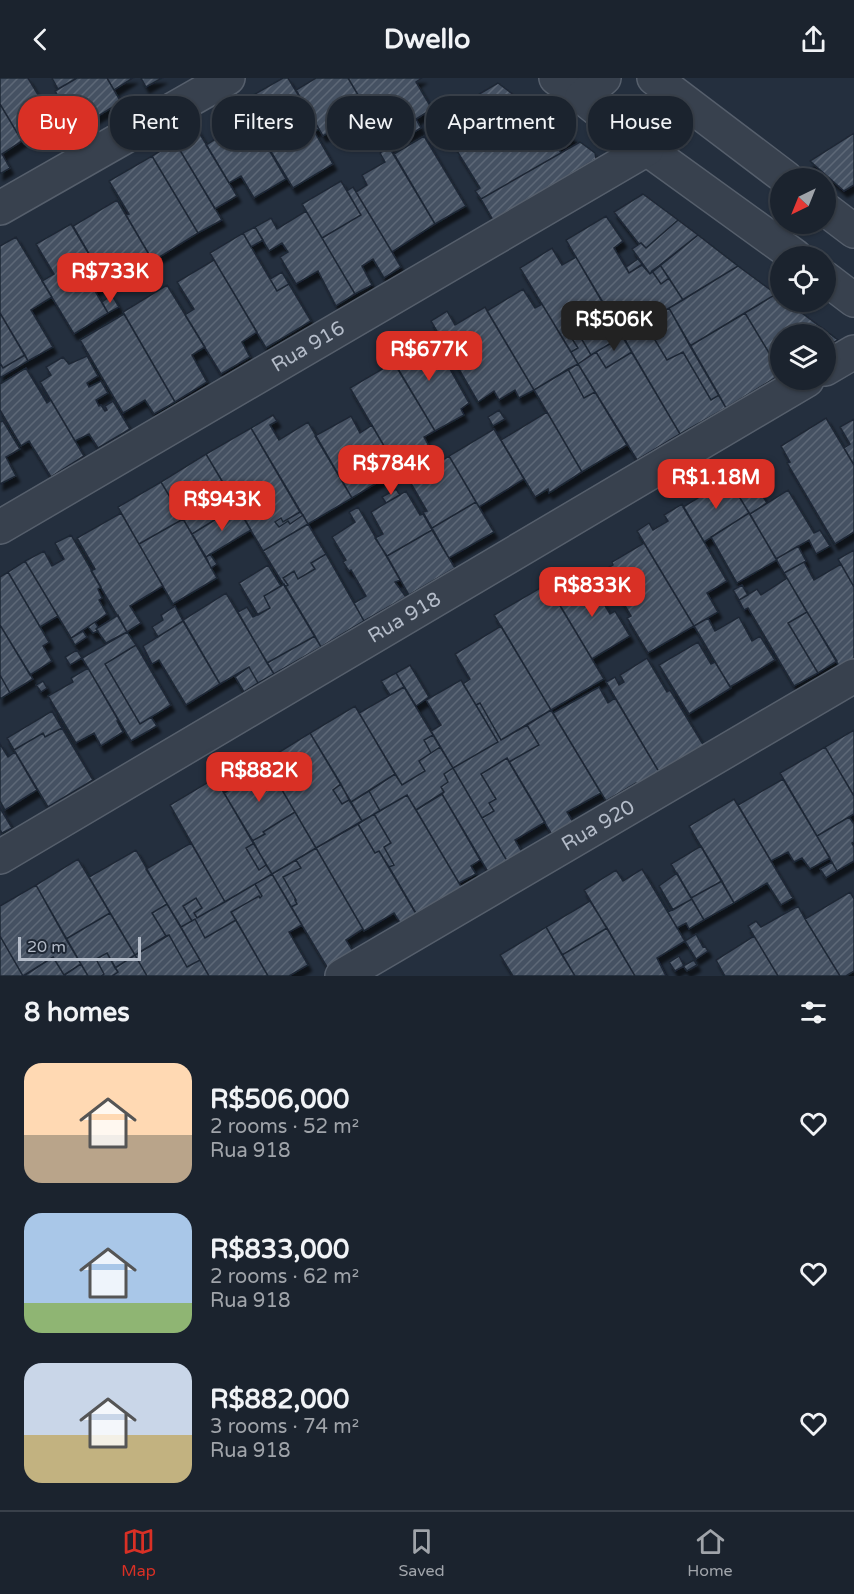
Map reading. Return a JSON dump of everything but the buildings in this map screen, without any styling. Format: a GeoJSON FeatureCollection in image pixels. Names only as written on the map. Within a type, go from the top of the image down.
{"type":"FeatureCollection","features":[{"type":"Feature","properties":{"kind":"street"},"geometry":{"type":"LineString","coordinates":[[0,208],[228,78]]}},
{"type":"Feature","properties":{"kind":"street"},"geometry":{"type":"LineString","coordinates":[[556,78],[593,87]]}},
{"type":"Feature","properties":{"kind":"street"},"geometry":{"type":"LineString","coordinates":[[654,78],[773,168]]}},
{"type":"Feature","properties":{"kind":"street","name":"Rua 916"},"geometry":{"type":"LineString","coordinates":[[0,527],[645,150]]}},
{"type":"Feature","properties":{"kind":"street"},"geometry":{"type":"LineString","coordinates":[[648,150],[781,246]]}},
{"type":"Feature","properties":{"kind":"street"},"geometry":{"type":"LineString","coordinates":[[836,217],[854,231]]}},
{"type":"Feature","properties":{"kind":"street"},"geometry":{"type":"LineString","coordinates":[[836,286],[854,300]]}},
{"type":"Feature","properties":{"kind":"street"},"geometry":{"type":"LineString","coordinates":[[836,363],[854,352]]}},
{"type":"Feature","properties":{"kind":"street","name":"Rua 918"},"geometry":{"type":"LineString","coordinates":[[0,856],[790,390]]}},
{"type":"Feature","properties":{"kind":"street","name":"Rua 920"},"geometry":{"type":"LineString","coordinates":[[342,976],[854,676]]}}]}
